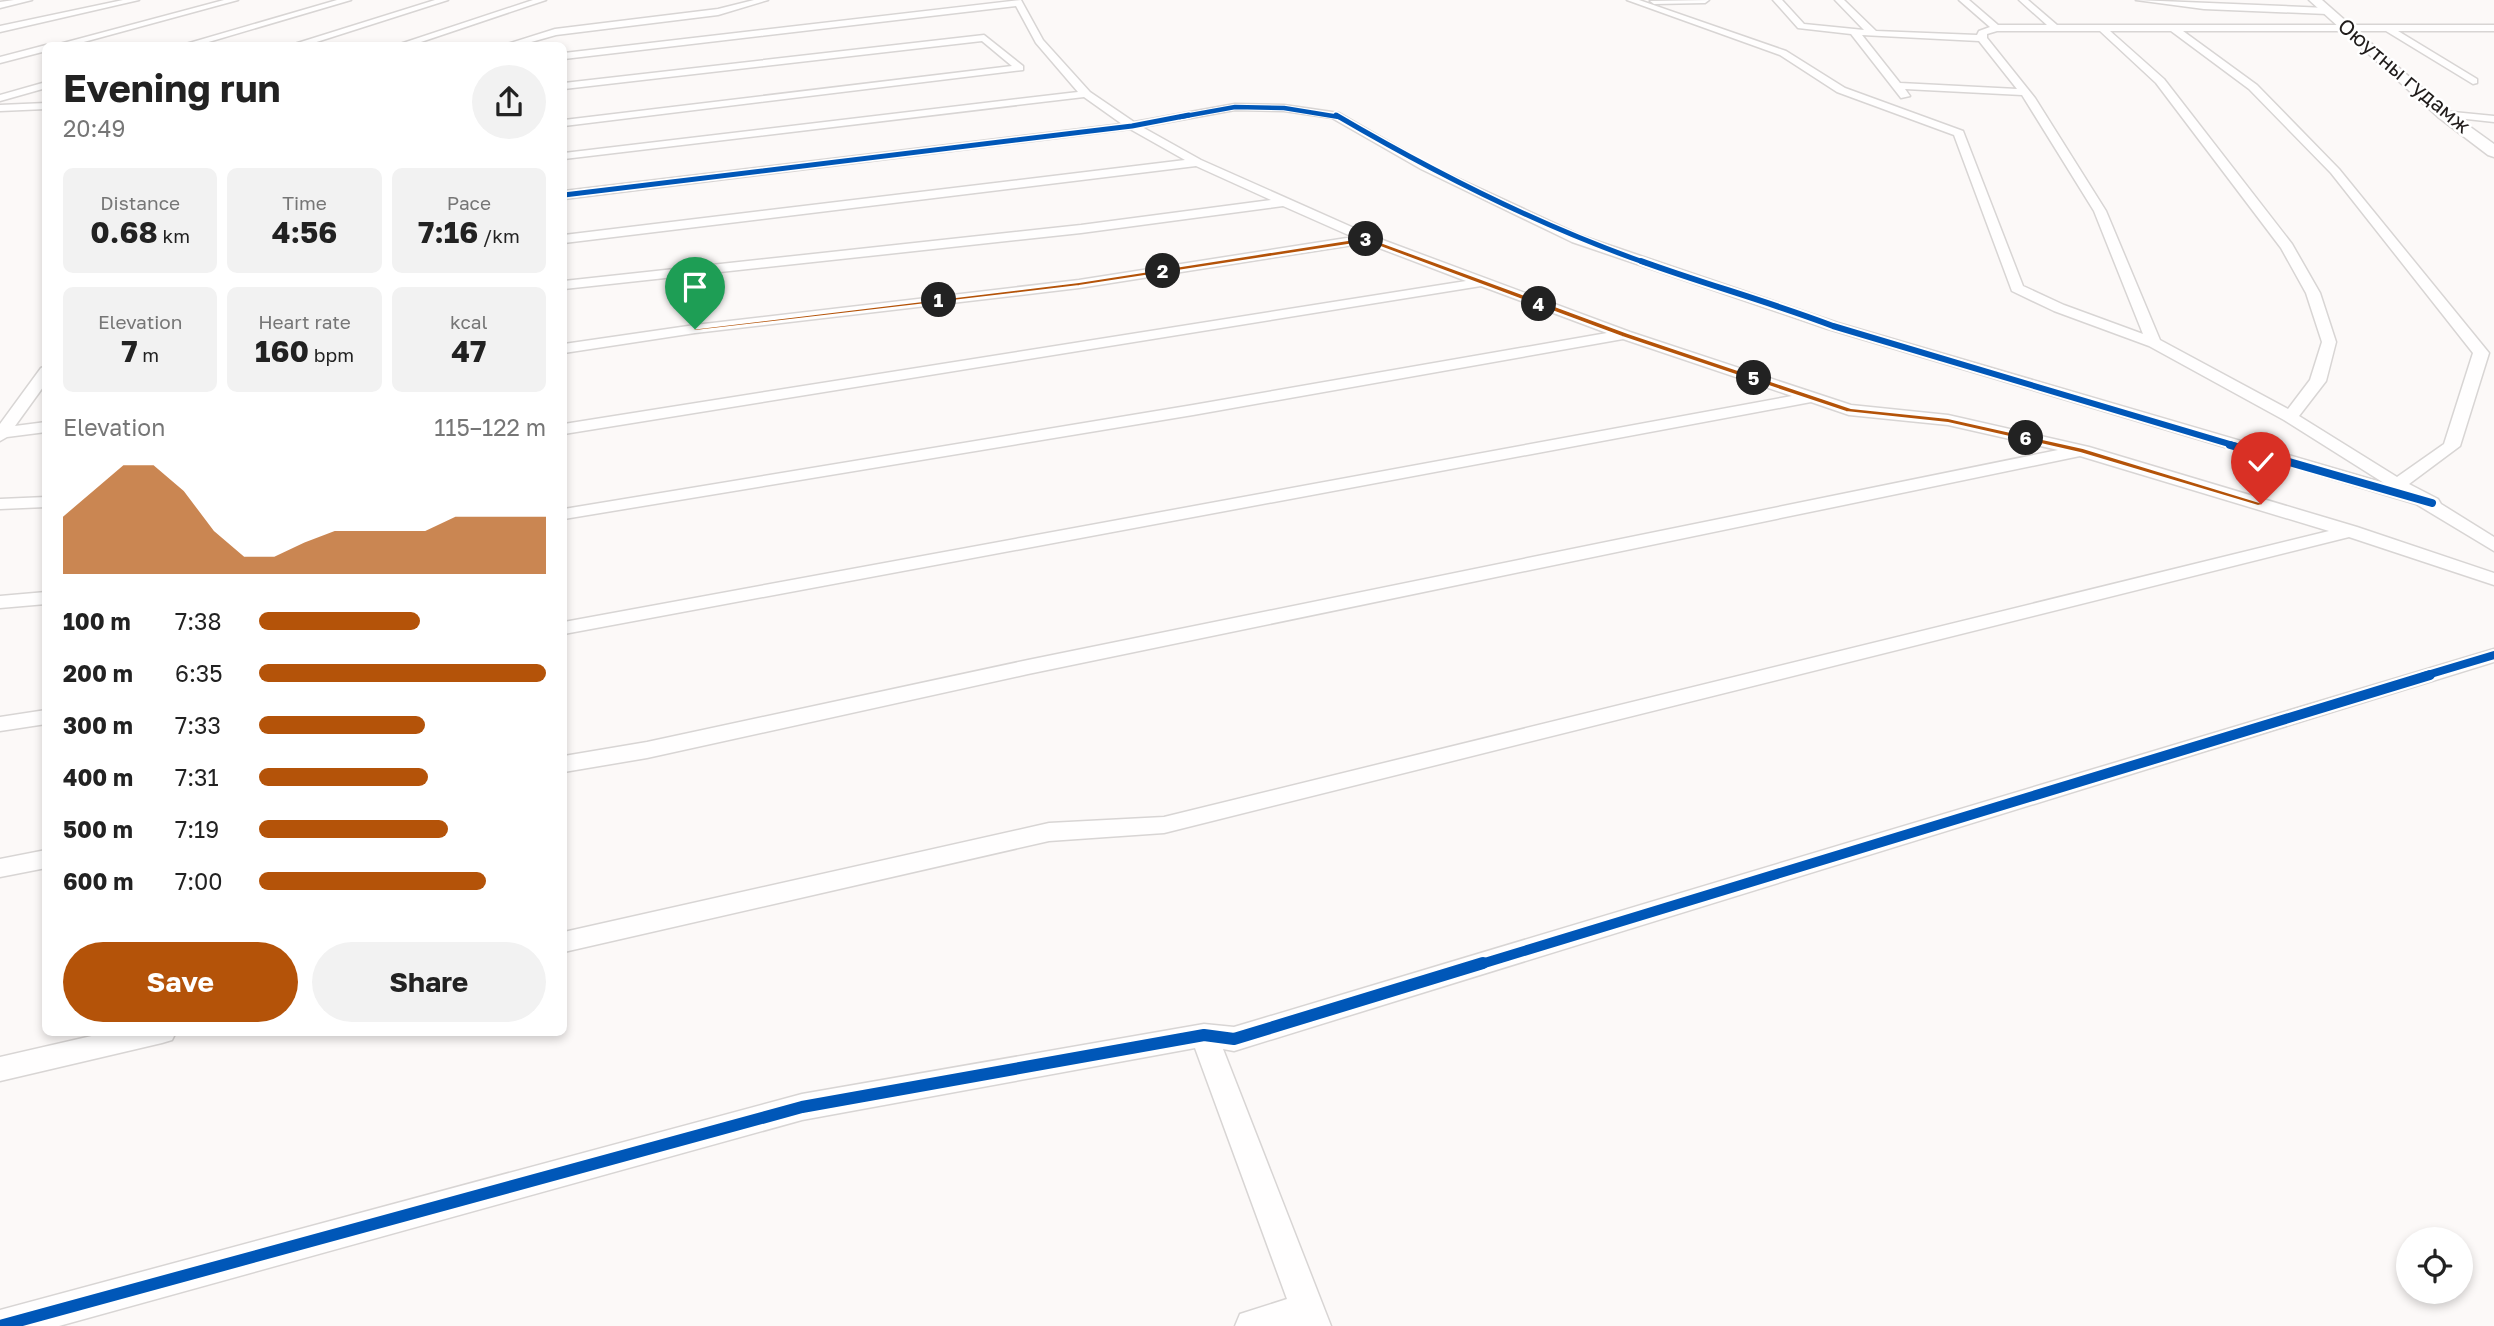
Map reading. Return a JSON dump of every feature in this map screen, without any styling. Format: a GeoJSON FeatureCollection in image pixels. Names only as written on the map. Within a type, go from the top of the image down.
{"type":"FeatureCollection","features":[{"type":"Feature","properties":{"kind":"street"},"geometry":{"type":"LineString","coordinates":[[0,5],[28,0]]}},
{"type":"Feature","properties":{"kind":"street"},"geometry":{"type":"LineString","coordinates":[[0,29],[135,0]]}},
{"type":"Feature","properties":{"kind":"street"},"geometry":{"type":"LineString","coordinates":[[71,42],[234,0]]}},
{"type":"Feature","properties":{"kind":"street"},"geometry":{"type":"LineString","coordinates":[[197,42],[347,0]]}},
{"type":"Feature","properties":{"kind":"street"},"geometry":{"type":"LineString","coordinates":[[305,42],[444,0]]}},
{"type":"Feature","properties":{"kind":"street"},"geometry":{"type":"LineString","coordinates":[[411,42],[542,0]]}},
{"type":"Feature","properties":{"kind":"street"},"geometry":{"type":"LineString","coordinates":[[519,42],[555,32],[718,12],[764,0]]}},
{"type":"Feature","properties":{"kind":"street"},"geometry":{"type":"LineString","coordinates":[[1633,1],[1705,0]]}},
{"type":"Feature","properties":{"kind":"street"},"geometry":{"type":"LineString","coordinates":[[1777,0],[1801,26],[1873,34],[1982,38]]}},
{"type":"Feature","properties":{"kind":"street"},"geometry":{"type":"LineString","coordinates":[[1839,0],[1873,34]]}},
{"type":"Feature","properties":{"kind":"street"},"geometry":{"type":"LineString","coordinates":[[1963,0],[1983,14],[1996,28]]}},
{"type":"Feature","properties":{"kind":"street"},"geometry":{"type":"LineString","coordinates":[[2023,0],[2055,28]]}},
{"type":"Feature","properties":{"kind":"street"},"geometry":{"type":"LineString","coordinates":[[2140,0],[2327,11]]}},
{"type":"Feature","properties":{"kind":"street","name":"Оюутны гудамж"},"geometry":{"type":"LineString","coordinates":[[2315,0],[2444,114],[2494,152]]}},
{"type":"Feature","properties":{"kind":"street"},"geometry":{"type":"LineString","coordinates":[[567,55],[1018,1],[1039,41],[1086,94],[1132,126],[1197,162],[1284,202],[1367,239],[1479,283],[1849,410],[1948,420],[2083,451],[2350,531],[2494,579]]}},
{"type":"Feature","properties":{"kind":"street"},"geometry":{"type":"LineString","coordinates":[[1633,1],[1783,53],[1842,90],[1959,133],[2017,288],[2059,308],[2154,344],[2290,417],[2397,485],[2432,503],[2494,545]]}},
{"type":"Feature","properties":{"kind":"street"},"geometry":{"type":"LineString","coordinates":[[2172,27],[2253,87],[2335,171],[2481,352],[2452,446],[2397,485]]}},
{"type":"Feature","properties":{"kind":"street"},"geometry":{"type":"LineString","coordinates":[[2154,344],[2100,211],[2024,92],[1982,38],[1982,33],[1996,28],[2494,28]]}},
{"type":"Feature","properties":{"kind":"street"},"geometry":{"type":"LineString","coordinates":[[2102,28],[2160,81],[2287,247],[2313,293],[2329,342],[2318,381],[2290,417]]}},
{"type":"Feature","properties":{"kind":"street"},"geometry":{"type":"LineString","coordinates":[[2388,29],[2473,81]]}},
{"type":"Feature","properties":{"kind":"street"},"geometry":{"type":"LineString","coordinates":[[2477,29],[2494,37]]}},
{"type":"Feature","properties":{"kind":"street"},"geometry":{"type":"LineString","coordinates":[[1854,32],[1915,115]]}},
{"type":"Feature","properties":{"kind":"street"},"geometry":{"type":"LineString","coordinates":[[567,86],[984,38],[1020,68],[669,128],[567,155]]}},
{"type":"Feature","properties":{"kind":"street"},"geometry":{"type":"LineString","coordinates":[[0,60],[42,49]]}},
{"type":"Feature","properties":{"kind":"street"},"geometry":{"type":"LineString","coordinates":[[0,98],[42,86]]}},
{"type":"Feature","properties":{"kind":"street"},"geometry":{"type":"LineString","coordinates":[[1896,86],[2024,92]]}},
{"type":"Feature","properties":{"kind":"street"},"geometry":{"type":"LineString","coordinates":[[567,123],[669,128],[1086,94]]}},
{"type":"Feature","properties":{"kind":"street"},"geometry":{"type":"LineString","coordinates":[[0,108],[42,106]]}},
{"type":"Feature","properties":{"kind":"street"},"geometry":{"type":"LineString","coordinates":[[567,195],[1132,126],[1235,107],[1284,108],[1335,115],[1425,167],[1577,239],[1833,326],[2432,503]]}},
{"type":"Feature","properties":{"kind":"street"},"geometry":{"type":"LineString","coordinates":[[2444,114],[2494,119]]}},
{"type":"Feature","properties":{"kind":"street"},"geometry":{"type":"LineString","coordinates":[[567,239],[1197,162]]}},
{"type":"Feature","properties":{"kind":"street"},"geometry":{"type":"LineString","coordinates":[[567,285],[1081,229],[1284,202]]}},
{"type":"Feature","properties":{"kind":"street"},"geometry":{"type":"LineString","coordinates":[[567,349],[709,327],[1079,284],[1367,239]]}},
{"type":"Feature","properties":{"kind":"street"},"geometry":{"type":"LineString","coordinates":[[567,429],[1479,283]]}},
{"type":"Feature","properties":{"kind":"street"},"geometry":{"type":"LineString","coordinates":[[567,514],[1166,415],[1625,335]]}},
{"type":"Feature","properties":{"kind":"street"},"geometry":{"type":"LineString","coordinates":[[2,435],[42,377]]}},
{"type":"Feature","properties":{"kind":"street"},"geometry":{"type":"LineString","coordinates":[[567,627],[1811,398]]}},
{"type":"Feature","properties":{"kind":"street"},"geometry":{"type":"LineString","coordinates":[[2,435],[42,427]]}},
{"type":"Feature","properties":{"kind":"street"},"geometry":{"type":"LineString","coordinates":[[567,763],[647,750],[1028,667],[2083,451]]}},
{"type":"Feature","properties":{"kind":"street"},"geometry":{"type":"LineString","coordinates":[[0,504],[42,502]]}},
{"type":"Feature","properties":{"kind":"street"},"geometry":{"type":"LineString","coordinates":[[567,941],[1049,832],[1164,825],[2350,531]]}},
{"type":"Feature","properties":{"kind":"street"},"geometry":{"type":"LineString","coordinates":[[0,602],[42,598]]}},
{"type":"Feature","properties":{"kind":"street"},"geometry":{"type":"LineString","coordinates":[[0,1326],[802,1107],[1204,1035],[1234,1039],[2494,655]]}},
{"type":"Feature","properties":{"kind":"street"},"geometry":{"type":"LineString","coordinates":[[0,724],[42,718]]}},
{"type":"Feature","properties":{"kind":"street"},"geometry":{"type":"LineString","coordinates":[[0,869],[42,860]]}},
{"type":"Feature","properties":{"kind":"street"},"geometry":{"type":"LineString","coordinates":[[1204,1035],[1310,1317],[1252,1326]]}},
{"type":"Feature","properties":{"kind":"street"},"geometry":{"type":"LineString","coordinates":[[0,1069],[144,1036]]}},
{"type":"Feature","properties":{"kind":"cycle path"},"geometry":{"type":"LineString","coordinates":[[567,195],[1132,126],[1235,107],[1284,108],[1335,115],[1425,167],[1577,239],[1833,326],[2432,503]]}},
{"type":"Feature","properties":{"kind":"cycle path"},"geometry":{"type":"LineString","coordinates":[[0,1326],[802,1107],[1204,1035],[1234,1039],[2494,655]]}},
{"type":"Feature","properties":{"kind":"route"},"geometry":{"type":"LineString","coordinates":[[695,329],[1079,284],[1367,239],[1479,283],[1625,335],[1849,410],[1948,420],[2083,451],[2261,504]]}}]}
